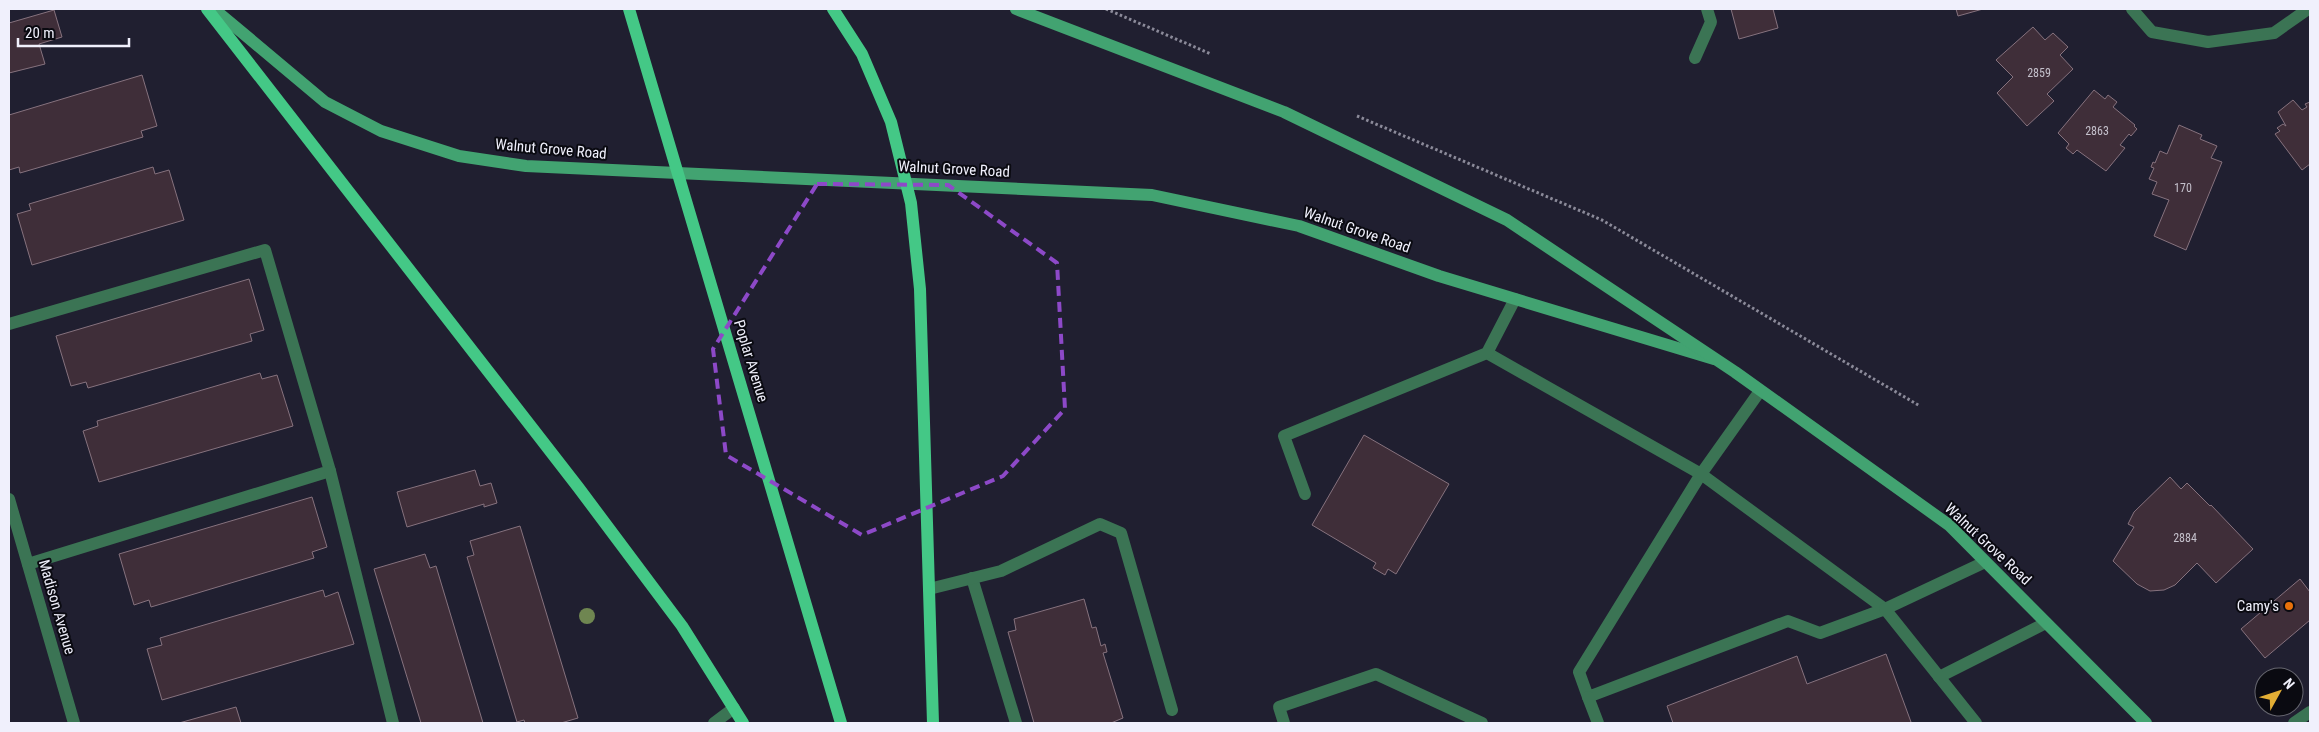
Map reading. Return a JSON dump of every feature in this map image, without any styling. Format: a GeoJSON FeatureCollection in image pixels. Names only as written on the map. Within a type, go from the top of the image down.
{"type":"FeatureCollection","features":[{"type":"Feature","properties":{"kind":"main road"},"geometry":{"type":"LineString","coordinates":[[207,9],[578,487],[682,626],[743,723]]}},
{"type":"Feature","properties":{"kind":"main road","name":"Walnut Grove Road"},"geometry":{"type":"LineString","coordinates":[[214,9],[325,102],[381,130],[459,156],[526,166],[1152,195],[1299,226],[1439,276],[1714,359]]}},
{"type":"Feature","properties":{"kind":"main road","name":"Poplar Avenue"},"geometry":{"type":"LineString","coordinates":[[629,9],[841,723]]}},
{"type":"Feature","properties":{"kind":"main road"},"geometry":{"type":"LineString","coordinates":[[833,9],[862,54],[891,122],[911,203],[920,289],[933,723]]}},
{"type":"Feature","properties":{"kind":"main road","name":"Walnut Grove Road"},"geometry":{"type":"LineString","coordinates":[[1016,9],[1284,112],[1507,220],[1714,359],[1949,526],[2146,723]]}},
{"type":"Feature","properties":{"kind":"street"},"geometry":{"type":"LineString","coordinates":[[1695,58],[1711,22],[1707,9]]}},
{"type":"Feature","properties":{"kind":"street"},"geometry":{"type":"LineString","coordinates":[[2132,9],[2152,32],[2208,42],[2274,33],[2308,9]]}},
{"type":"Feature","properties":{"kind":"street"},"geometry":{"type":"LineString","coordinates":[[9,324],[264,250],[330,471],[393,723]]}},
{"type":"Feature","properties":{"kind":"street"},"geometry":{"type":"LineString","coordinates":[[1305,494],[1284,436],[1487,353],[1515,299]]}},
{"type":"Feature","properties":{"kind":"street"},"geometry":{"type":"LineString","coordinates":[[1487,353],[1701,474],[1885,609],[1976,723]]}},
{"type":"Feature","properties":{"kind":"street"},"geometry":{"type":"LineString","coordinates":[[1598,723],[1579,672],[1701,474],[1760,391]]}},
{"type":"Feature","properties":{"kind":"street"},"geometry":{"type":"LineString","coordinates":[[28,564],[330,471]]}},
{"type":"Feature","properties":{"kind":"street","name":"Madison Avenue"},"geometry":{"type":"LineString","coordinates":[[9,499],[74,723]]}},
{"type":"Feature","properties":{"kind":"street"},"geometry":{"type":"LineString","coordinates":[[929,589],[1000,572],[1100,524],[1121,533],[1172,710]]}},
{"type":"Feature","properties":{"kind":"street"},"geometry":{"type":"LineString","coordinates":[[1588,698],[1788,621],[1820,633],[1885,609],[1986,562]]}},
{"type":"Feature","properties":{"kind":"street"},"geometry":{"type":"LineString","coordinates":[[972,578],[1016,723]]}},
{"type":"Feature","properties":{"kind":"street"},"geometry":{"type":"LineString","coordinates":[[1939,677],[2046,623]]}},
{"type":"Feature","properties":{"kind":"street"},"geometry":{"type":"LineString","coordinates":[[1284,723],[1279,707],[1376,674],[1482,723]]}},
{"type":"Feature","properties":{"kind":"street"},"geometry":{"type":"LineString","coordinates":[[714,723],[734,708]]}},
{"type":"Feature","properties":{"kind":"street"},"geometry":{"type":"LineString","coordinates":[[2294,723],[2310,712]]}},
{"type":"Feature","properties":{"kind":"highlighted area"},"geometry":{"type":"Polygon","coordinates":[[[817,184],[948,185],[1057,263],[1065,409],[1003,476],[862,535],[726,455],[713,349],[817,184]]]}},
{"type":"Feature","properties":{"kind":"building"},"geometry":{"type":"Polygon","coordinates":[[[1731,9],[1773,9],[1778,28],[1739,39],[1731,9]]]}},
{"type":"Feature","properties":{"kind":"building"},"geometry":{"type":"Polygon","coordinates":[[[1956,9],[1983,9],[1958,16],[1956,9]]]}},
{"type":"Feature","properties":{"kind":"building"},"geometry":{"type":"Polygon","coordinates":[[[54,10],[62,37],[39,44],[45,64],[9,73],[9,23],[54,10]]]}},
{"type":"Feature","properties":{"kind":"building"},"geometry":{"type":"Polygon","coordinates":[[[2033,27],[2045,40],[2053,33],[2068,47],[2060,55],[2073,69],[2047,94],[2054,101],[2027,126],[1997,93],[2013,77],[1996,60],[2033,27]]]}},
{"type":"Feature","properties":{"kind":"building"},"geometry":{"type":"Polygon","coordinates":[[[142,75],[157,126],[141,131],[143,137],[20,173],[19,167],[9,170],[9,115],[142,75]]]}},
{"type":"Feature","properties":{"kind":"building"},"geometry":{"type":"Polygon","coordinates":[[[2094,90],[2105,99],[2108,95],[2117,102],[2113,107],[2135,125],[2137,129],[2131,136],[2129,134],[2120,145],[2125,148],[2106,171],[2077,150],[2073,154],[2066,148],[2069,144],[2058,133],[2094,90]]]}},
{"type":"Feature","properties":{"kind":"building"},"geometry":{"type":"Polygon","coordinates":[[[2293,100],[2302,110],[2307,107],[2305,104],[2310,102],[2310,164],[2302,170],[2275,134],[2280,131],[2277,128],[2283,124],[2286,126],[2278,112],[2293,100]]]}},
{"type":"Feature","properties":{"kind":"building"},"geometry":{"type":"Polygon","coordinates":[[[2179,125],[2202,135],[2200,139],[2217,146],[2211,158],[2222,162],[2186,250],[2154,236],[2169,200],[2152,194],[2157,182],[2149,179],[2154,168],[2151,167],[2153,162],[2155,163],[2160,151],[2167,154],[2179,125]]]}},
{"type":"Feature","properties":{"kind":"building"},"geometry":{"type":"Polygon","coordinates":[[[153,167],[155,174],[169,170],[184,220],[32,265],[17,214],[31,210],[29,204],[153,167]]]}},
{"type":"Feature","properties":{"kind":"building"},"geometry":{"type":"Polygon","coordinates":[[[249,279],[264,330],[250,334],[252,341],[88,388],[86,382],[71,386],[56,336],[249,279]]]}},
{"type":"Feature","properties":{"kind":"building"},"geometry":{"type":"Polygon","coordinates":[[[260,373],[262,379],[277,375],[293,426],[99,482],[83,431],[98,426],[97,421],[260,373]]]}},
{"type":"Feature","properties":{"kind":"building"},"geometry":{"type":"Polygon","coordinates":[[[1364,435],[1449,484],[1396,574],[1388,569],[1385,575],[1373,568],[1376,563],[1312,525],[1364,435]]]}},
{"type":"Feature","properties":{"kind":"building"},"geometry":{"type":"Polygon","coordinates":[[[475,470],[480,486],[491,483],[497,503],[484,507],[484,504],[407,527],[397,492],[475,470]]]}},
{"type":"Feature","properties":{"kind":"building"},"geometry":{"type":"Polygon","coordinates":[[[2170,477],[2181,489],[2187,483],[2253,549],[2216,583],[2197,563],[2175,585],[2164,590],[2150,591],[2137,584],[2113,561],[2134,527],[2128,524],[2134,512],[2170,477]]]}},
{"type":"Feature","properties":{"kind":"building"},"geometry":{"type":"Polygon","coordinates":[[[312,497],[327,547],[312,552],[314,558],[151,607],[149,600],[134,605],[119,554],[312,497]]]}},
{"type":"Feature","properties":{"kind":"building"},"geometry":{"type":"Polygon","coordinates":[[[520,526],[578,718],[561,723],[525,723],[524,720],[517,722],[467,557],[474,555],[470,541],[520,526]]]}},
{"type":"Feature","properties":{"kind":"building"},"geometry":{"type":"Polygon","coordinates":[[[425,554],[430,568],[436,566],[483,723],[421,723],[374,569],[425,554]]]}},
{"type":"Feature","properties":{"kind":"building","name":"Camy's"},"geometry":{"type":"Polygon","coordinates":[[[2300,579],[2310,592],[2310,620],[2265,658],[2241,629],[2300,579]]]}},
{"type":"Feature","properties":{"kind":"building"},"geometry":{"type":"Polygon","coordinates":[[[323,590],[325,597],[338,592],[354,644],[162,700],[147,649],[162,645],[160,638],[323,590]]]}},
{"type":"Feature","properties":{"kind":"building"},"geometry":{"type":"Polygon","coordinates":[[[1084,599],[1092,628],[1096,627],[1101,646],[1105,644],[1107,652],[1103,653],[1123,718],[1111,723],[1034,723],[1008,632],[1016,630],[1014,619],[1084,599]]]}},
{"type":"Feature","properties":{"kind":"building"},"geometry":{"type":"Polygon","coordinates":[[[1886,654],[1911,722],[1673,723],[1667,706],[1797,656],[1807,684],[1886,654]]]}},
{"type":"Feature","properties":{"kind":"building"},"geometry":{"type":"Polygon","coordinates":[[[236,707],[241,723],[179,723],[236,707]]]}},
{"type":"Feature","properties":{"kind":"place","name":"Camy's"},"geometry":{"type":"Point","coordinates":[2289,606]}}]}
